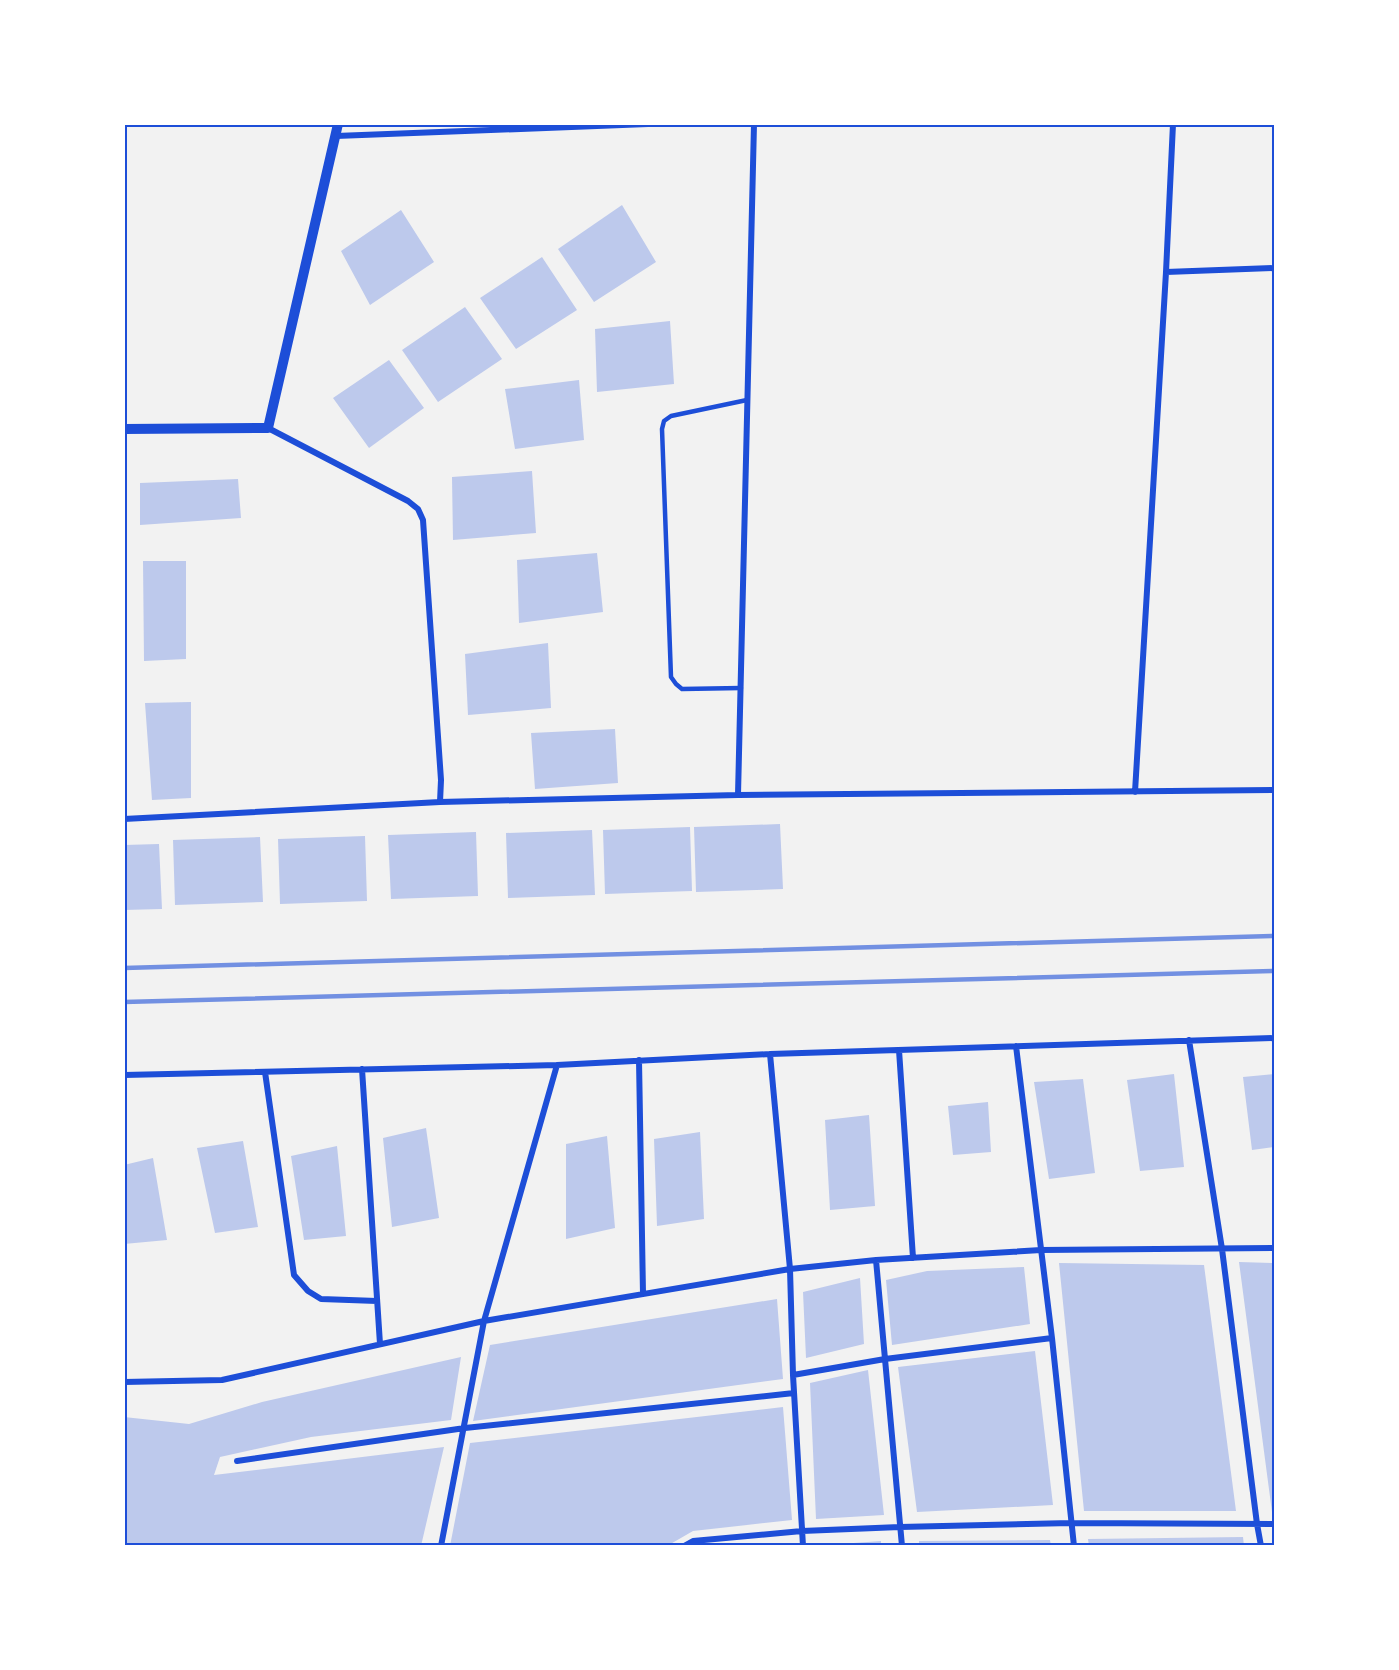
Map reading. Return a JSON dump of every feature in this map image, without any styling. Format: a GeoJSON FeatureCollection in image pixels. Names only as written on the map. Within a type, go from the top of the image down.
{"type":"FeatureCollection","features":[{"type":"Feature","properties":{"kind":"street"},"geometry":{"type":"LineString","coordinates":[[268,428],[338,124]]}},
{"type":"Feature","properties":{"kind":"street"},"geometry":{"type":"LineString","coordinates":[[336,136],[648,124]]}},
{"type":"Feature","properties":{"kind":"street"},"geometry":{"type":"LineString","coordinates":[[738,795],[754,124]]}},
{"type":"Feature","properties":{"kind":"street"},"geometry":{"type":"LineString","coordinates":[[1135,792],[1173,124]]}},
{"type":"Feature","properties":{"kind":"street"},"geometry":{"type":"LineString","coordinates":[[1166,272],[1275,268]]}},
{"type":"Feature","properties":{"kind":"street"},"geometry":{"type":"LineString","coordinates":[[124,429],[268,428],[408,501],[418,509],[423,520],[441,780],[440,802]]}},
{"type":"Feature","properties":{"kind":"street"},"geometry":{"type":"LineString","coordinates":[[124,819],[440,802],[738,795],[1275,790]]}},
{"type":"Feature","properties":{"kind":"street"},"geometry":{"type":"LineString","coordinates":[[124,1075],[556,1065],[770,1054],[1275,1038]]}},
{"type":"Feature","properties":{"kind":"street"},"geometry":{"type":"LineString","coordinates":[[1190,1040],[1222,1250],[1261,1545]]}},
{"type":"Feature","properties":{"kind":"street"},"geometry":{"type":"LineString","coordinates":[[1016,1046],[1052,1338],[1074,1545]]}},
{"type":"Feature","properties":{"kind":"street"},"geometry":{"type":"LineString","coordinates":[[899,1050],[913,1258]]}},
{"type":"Feature","properties":{"kind":"street"},"geometry":{"type":"LineString","coordinates":[[770,1054],[790,1269],[793,1375],[803,1545]]}},
{"type":"Feature","properties":{"kind":"street"},"geometry":{"type":"LineString","coordinates":[[639,1060],[643,1294]]}},
{"type":"Feature","properties":{"kind":"street"},"geometry":{"type":"LineString","coordinates":[[441,1545],[484,1321],[556,1065]]}},
{"type":"Feature","properties":{"kind":"street"},"geometry":{"type":"LineString","coordinates":[[362,1069],[380,1344]]}},
{"type":"Feature","properties":{"kind":"street"},"geometry":{"type":"LineString","coordinates":[[265,1072],[294,1275],[309,1291],[321,1299],[377,1301]]}},
{"type":"Feature","properties":{"kind":"street"},"geometry":{"type":"LineString","coordinates":[[124,1382],[222,1380],[484,1321],[790,1269],[876,1260],[1041,1250],[1275,1248]]}},
{"type":"Feature","properties":{"kind":"street"},"geometry":{"type":"LineString","coordinates":[[876,1260],[902,1545]]}},
{"type":"Feature","properties":{"kind":"street"},"geometry":{"type":"LineString","coordinates":[[793,1375],[885,1359],[1052,1338]]}},
{"type":"Feature","properties":{"kind":"street"},"geometry":{"type":"LineString","coordinates":[[237,1461],[465,1428],[794,1393]]}},
{"type":"Feature","properties":{"kind":"street"},"geometry":{"type":"LineString","coordinates":[[684,1545],[693,1541],[802,1531],[900,1527],[1071,1523],[1275,1524]]}},
{"type":"Feature","properties":{"kind":"lane"},"geometry":{"type":"LineString","coordinates":[[741,687],[682,689],[671,676],[662,429],[664,422],[671,416],[747,400]]}},
{"type":"Feature","properties":{"kind":"building"},"geometry":{"type":"Polygon","coordinates":[[[622,205],[656,262],[594,302],[558,249],[622,205]]]}},
{"type":"Feature","properties":{"kind":"building"},"geometry":{"type":"Polygon","coordinates":[[[401,210],[434,262],[370,305],[341,251],[401,210]]]}},
{"type":"Feature","properties":{"kind":"building"},"geometry":{"type":"Polygon","coordinates":[[[542,257],[577,310],[516,349],[480,298],[542,257]]]}},
{"type":"Feature","properties":{"kind":"building"},"geometry":{"type":"Polygon","coordinates":[[[465,307],[502,359],[438,402],[402,350],[465,307]]]}},
{"type":"Feature","properties":{"kind":"building"},"geometry":{"type":"Polygon","coordinates":[[[670,321],[674,384],[597,392],[595,329],[670,321]]]}},
{"type":"Feature","properties":{"kind":"building"},"geometry":{"type":"Polygon","coordinates":[[[389,360],[424,408],[369,448],[333,398],[389,360]]]}},
{"type":"Feature","properties":{"kind":"building"},"geometry":{"type":"Polygon","coordinates":[[[579,380],[584,440],[515,449],[505,389],[579,380]]]}},
{"type":"Feature","properties":{"kind":"building"},"geometry":{"type":"Polygon","coordinates":[[[532,471],[536,533],[453,540],[452,477],[532,471]]]}},
{"type":"Feature","properties":{"kind":"building"},"geometry":{"type":"Polygon","coordinates":[[[238,479],[241,518],[140,525],[140,483],[238,479]]]}},
{"type":"Feature","properties":{"kind":"building"},"geometry":{"type":"Polygon","coordinates":[[[597,553],[603,612],[519,623],[517,560],[597,553]]]}},
{"type":"Feature","properties":{"kind":"building"},"geometry":{"type":"Polygon","coordinates":[[[143,561],[186,561],[186,659],[144,661],[143,561]]]}},
{"type":"Feature","properties":{"kind":"building"},"geometry":{"type":"Polygon","coordinates":[[[548,643],[551,708],[468,715],[465,654],[548,643]]]}},
{"type":"Feature","properties":{"kind":"building"},"geometry":{"type":"Polygon","coordinates":[[[191,702],[191,798],[152,800],[145,703],[191,702]]]}},
{"type":"Feature","properties":{"kind":"building"},"geometry":{"type":"Polygon","coordinates":[[[615,729],[618,783],[535,789],[531,733],[615,729]]]}},
{"type":"Feature","properties":{"kind":"building"},"geometry":{"type":"Polygon","coordinates":[[[780,824],[783,889],[696,892],[694,827],[780,824]]]}},
{"type":"Feature","properties":{"kind":"building"},"geometry":{"type":"Polygon","coordinates":[[[690,827],[692,891],[605,894],[603,830],[690,827]]]}},
{"type":"Feature","properties":{"kind":"building"},"geometry":{"type":"Polygon","coordinates":[[[592,830],[595,895],[508,898],[506,833],[592,830]]]}},
{"type":"Feature","properties":{"kind":"building"},"geometry":{"type":"Polygon","coordinates":[[[476,832],[478,896],[391,899],[388,835],[476,832]]]}},
{"type":"Feature","properties":{"kind":"building"},"geometry":{"type":"Polygon","coordinates":[[[365,836],[367,901],[280,904],[278,839],[365,836]]]}},
{"type":"Feature","properties":{"kind":"building"},"geometry":{"type":"Polygon","coordinates":[[[260,837],[263,902],[175,905],[173,840],[260,837]]]}},
{"type":"Feature","properties":{"kind":"building"},"geometry":{"type":"Polygon","coordinates":[[[159,844],[162,909],[124,910],[124,845],[159,844]]]}},
{"type":"Feature","properties":{"kind":"building"},"geometry":{"type":"Polygon","coordinates":[[[1174,1074],[1184,1167],[1140,1171],[1127,1080],[1174,1074]]]}},
{"type":"Feature","properties":{"kind":"building"},"geometry":{"type":"Polygon","coordinates":[[[1274,1074],[1274,1147],[1252,1150],[1243,1077],[1274,1074]]]}},
{"type":"Feature","properties":{"kind":"building"},"geometry":{"type":"Polygon","coordinates":[[[1083,1079],[1095,1173],[1049,1179],[1034,1082],[1083,1079]]]}},
{"type":"Feature","properties":{"kind":"building"},"geometry":{"type":"Polygon","coordinates":[[[988,1102],[991,1152],[953,1155],[948,1106],[988,1102]]]}},
{"type":"Feature","properties":{"kind":"building"},"geometry":{"type":"Polygon","coordinates":[[[869,1115],[875,1206],[830,1210],[825,1120],[869,1115]]]}},
{"type":"Feature","properties":{"kind":"building"},"geometry":{"type":"Polygon","coordinates":[[[426,1128],[439,1218],[392,1227],[383,1138],[426,1128]]]}},
{"type":"Feature","properties":{"kind":"building"},"geometry":{"type":"Polygon","coordinates":[[[700,1132],[704,1219],[657,1226],[654,1139],[700,1132]]]}},
{"type":"Feature","properties":{"kind":"building"},"geometry":{"type":"Polygon","coordinates":[[[607,1136],[615,1228],[566,1239],[566,1144],[607,1136]]]}},
{"type":"Feature","properties":{"kind":"building"},"geometry":{"type":"Polygon","coordinates":[[[243,1141],[258,1227],[215,1233],[197,1148],[243,1141]]]}},
{"type":"Feature","properties":{"kind":"building"},"geometry":{"type":"Polygon","coordinates":[[[337,1146],[346,1236],[304,1240],[291,1156],[337,1146]]]}},
{"type":"Feature","properties":{"kind":"building"},"geometry":{"type":"Polygon","coordinates":[[[153,1158],[167,1240],[124,1244],[124,1165],[153,1158]]]}},
{"type":"Feature","properties":{"kind":"building"},"geometry":{"type":"Polygon","coordinates":[[[1239,1262],[1274,1263],[1274,1512],[1272,1512],[1239,1262]]]}},
{"type":"Feature","properties":{"kind":"building"},"geometry":{"type":"Polygon","coordinates":[[[1059,1263],[1204,1265],[1236,1511],[1084,1511],[1059,1263]]]}},
{"type":"Feature","properties":{"kind":"building"},"geometry":{"type":"Polygon","coordinates":[[[1024,1267],[1030,1324],[892,1345],[886,1280],[927,1271],[1024,1267]]]}},
{"type":"Feature","properties":{"kind":"building"},"geometry":{"type":"Polygon","coordinates":[[[860,1278],[864,1344],[806,1358],[803,1292],[860,1278]]]}},
{"type":"Feature","properties":{"kind":"building"},"geometry":{"type":"Polygon","coordinates":[[[777,1299],[783,1379],[473,1421],[490,1345],[777,1299]]]}},
{"type":"Feature","properties":{"kind":"building"},"geometry":{"type":"Polygon","coordinates":[[[1035,1351],[1053,1505],[917,1512],[898,1367],[1035,1351]]]}},
{"type":"Feature","properties":{"kind":"building"},"geometry":{"type":"Polygon","coordinates":[[[461,1357],[451,1420],[311,1437],[220,1457],[214,1475],[444,1447],[421,1546],[124,1546],[124,1417],[189,1424],[262,1402],[461,1357]]]}},
{"type":"Feature","properties":{"kind":"building"},"geometry":{"type":"Polygon","coordinates":[[[868,1370],[884,1515],[816,1519],[810,1383],[868,1370]]]}},
{"type":"Feature","properties":{"kind":"building"},"geometry":{"type":"Polygon","coordinates":[[[783,1407],[792,1520],[693,1531],[667,1546],[450,1546],[470,1443],[783,1407]]]}},
{"type":"Feature","properties":{"kind":"building"},"geometry":{"type":"Polygon","coordinates":[[[1243,1537],[1244,1546],[1089,1546],[1088,1539],[1243,1537]]]}},
{"type":"Feature","properties":{"kind":"building"},"geometry":{"type":"Polygon","coordinates":[[[1050,1540],[1051,1546],[919,1546],[919,1541],[1050,1540]]]}},
{"type":"Feature","properties":{"kind":"building"},"geometry":{"type":"Polygon","coordinates":[[[881,1541],[881,1546],[840,1546],[840,1544],[881,1541]]]}},
{"type":"Feature","properties":{"kind":"railway"},"geometry":{"type":"LineString","coordinates":[[124,968],[1274,936]]}},
{"type":"Feature","properties":{"kind":"railway"},"geometry":{"type":"LineString","coordinates":[[124,1002],[1274,971]]}}]}
